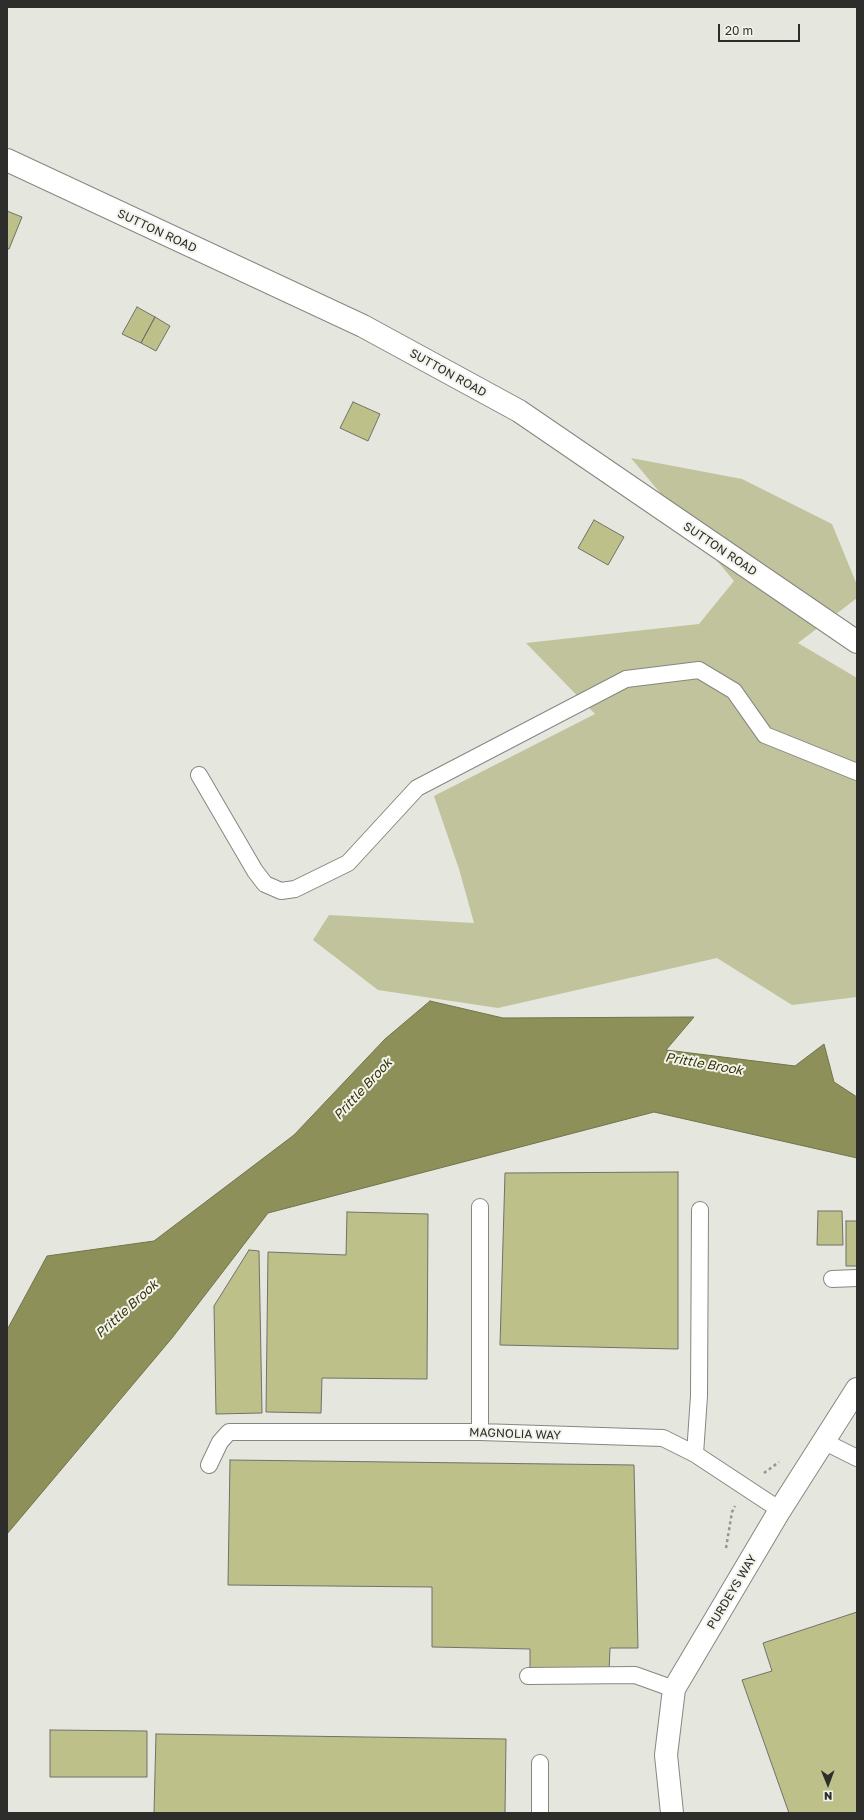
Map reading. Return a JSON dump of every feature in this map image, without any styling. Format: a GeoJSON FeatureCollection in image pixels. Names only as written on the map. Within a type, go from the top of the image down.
{"type":"FeatureCollection","features":[{"type":"Feature","properties":{"kind":"street","name":"SUTTON ROAD"},"geometry":{"type":"LineString","coordinates":[[7,160],[363,326],[519,412],[857,642]]}},
{"type":"Feature","properties":{"kind":"street","name":"PURDEYS WAY"},"geometry":{"type":"LineString","coordinates":[[672,1813],[666,1755],[674,1689],[780,1510],[857,1389]]}},
{"type":"Feature","properties":{"kind":"lane"},"geometry":{"type":"LineString","coordinates":[[199,775],[255,871],[265,884],[281,890],[295,889],[348,863],[417,788],[626,679],[699,670],[734,691],[765,735],[857,772]]}},
{"type":"Feature","properties":{"kind":"lane"},"geometry":{"type":"LineString","coordinates":[[480,1207],[480,1432]]}},
{"type":"Feature","properties":{"kind":"lane"},"geometry":{"type":"LineString","coordinates":[[695,1454],[699,1396],[700,1210]]}},
{"type":"Feature","properties":{"kind":"lane"},"geometry":{"type":"LineString","coordinates":[[832,1279],[857,1278]]}},
{"type":"Feature","properties":{"kind":"lane","name":"MAGNOLIA WAY"},"geometry":{"type":"LineString","coordinates":[[209,1465],[220,1442],[229,1432],[480,1432],[663,1438],[695,1454],[780,1510]]}},
{"type":"Feature","properties":{"kind":"lane"},"geometry":{"type":"LineString","coordinates":[[823,1441],[857,1458]]}},
{"type":"Feature","properties":{"kind":"lane"},"geometry":{"type":"LineString","coordinates":[[528,1676],[635,1675],[674,1689]]}},
{"type":"Feature","properties":{"kind":"lane"},"geometry":{"type":"LineString","coordinates":[[540,1763],[540,1813]]}},
{"type":"Feature","properties":{"kind":"shaded area"},"geometry":{"type":"Polygon","coordinates":[[[631,458],[742,479],[832,524],[857,585],[857,598],[798,643],[857,678],[857,997],[792,1005],[717,958],[498,1008],[378,990],[313,940],[329,915],[474,923],[459,869],[434,796],[595,714],[526,643],[699,624],[734,581],[631,458]]]}},
{"type":"Feature","properties":{"kind":"water","name":"Prittle Brook"},"geometry":{"type":"Polygon","coordinates":[[[430,1001],[503,1018],[694,1017],[666,1050],[795,1066],[824,1044],[834,1082],[857,1097],[857,1158],[654,1112],[268,1213],[172,1338],[7,1534],[7,1330],[47,1256],[154,1241],[294,1135],[385,1039],[430,1001]]]}},
{"type":"Feature","properties":{"kind":"building"},"geometry":{"type":"Polygon","coordinates":[[[7,211],[22,217],[9,249],[7,249],[7,211]]]}},
{"type":"Feature","properties":{"kind":"building"},"geometry":{"type":"Polygon","coordinates":[[[137,307],[155,317],[141,343],[122,334],[137,307]]]}},
{"type":"Feature","properties":{"kind":"building"},"geometry":{"type":"Polygon","coordinates":[[[155,317],[170,326],[156,351],[141,343],[155,317]]]}},
{"type":"Feature","properties":{"kind":"building"},"geometry":{"type":"Polygon","coordinates":[[[353,402],[380,414],[368,441],[340,428],[353,402]]]}},
{"type":"Feature","properties":{"kind":"building"},"geometry":{"type":"Polygon","coordinates":[[[594,520],[624,537],[608,565],[578,548],[594,520]]]}},
{"type":"Feature","properties":{"kind":"building"},"geometry":{"type":"Polygon","coordinates":[[[678,1172],[678,1349],[500,1345],[505,1173],[678,1172]]]}},
{"type":"Feature","properties":{"kind":"building"},"geometry":{"type":"Polygon","coordinates":[[[818,1211],[842,1211],[843,1245],[817,1245],[818,1211]]]}},
{"type":"Feature","properties":{"kind":"building"},"geometry":{"type":"Polygon","coordinates":[[[347,1212],[428,1214],[427,1379],[322,1378],[321,1413],[266,1412],[268,1252],[346,1255],[347,1212]]]}},
{"type":"Feature","properties":{"kind":"building"},"geometry":{"type":"Polygon","coordinates":[[[846,1221],[857,1221],[857,1266],[846,1266],[846,1221]]]}},
{"type":"Feature","properties":{"kind":"building"},"geometry":{"type":"Polygon","coordinates":[[[249,1250],[259,1251],[262,1413],[216,1414],[214,1306],[249,1250]]]}},
{"type":"Feature","properties":{"kind":"building"},"geometry":{"type":"Polygon","coordinates":[[[230,1460],[634,1465],[638,1648],[610,1648],[609,1672],[530,1672],[530,1649],[432,1647],[432,1587],[228,1585],[230,1460]]]}},
{"type":"Feature","properties":{"kind":"building"},"geometry":{"type":"Polygon","coordinates":[[[857,1612],[857,1813],[789,1813],[742,1680],[772,1671],[763,1643],[857,1612]]]}},
{"type":"Feature","properties":{"kind":"building"},"geometry":{"type":"Polygon","coordinates":[[[50,1730],[147,1731],[147,1777],[50,1777],[50,1730]]]}},
{"type":"Feature","properties":{"kind":"building"},"geometry":{"type":"Polygon","coordinates":[[[156,1734],[506,1739],[505,1813],[154,1813],[156,1734]]]}}]}
